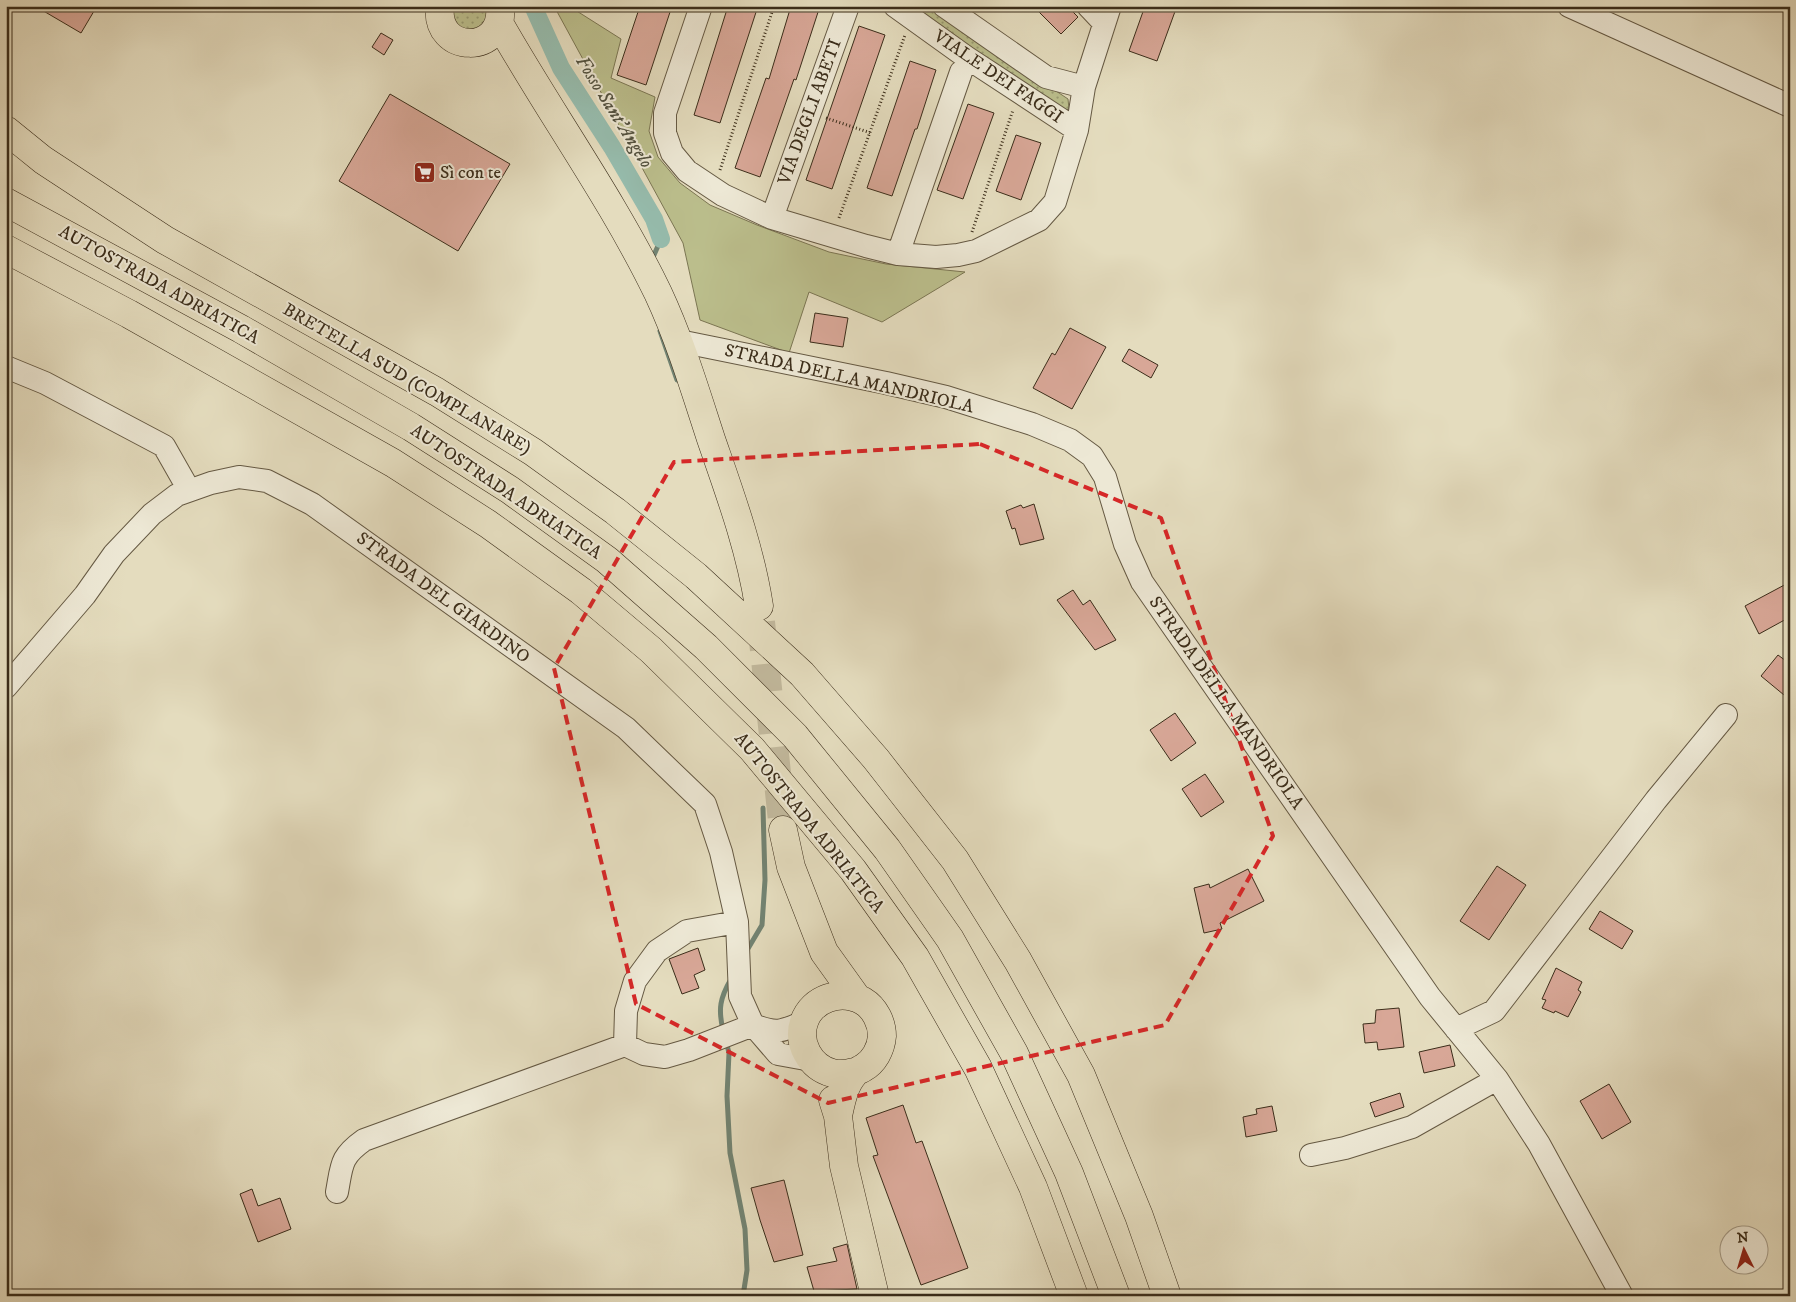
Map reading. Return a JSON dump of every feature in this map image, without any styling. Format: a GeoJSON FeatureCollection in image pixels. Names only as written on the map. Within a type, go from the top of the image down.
{"type":"FeatureCollection","features":[{"type":"Feature","properties":{"kind":"main road"},"geometry":{"type":"LineString","coordinates":[[440,6],[440,22],[450,36],[464,43],[493,24],[533,78],[634,249],[658,294],[679,341],[743,535],[755,578],[760,606]]}},
{"type":"Feature","properties":{"kind":"main road","name":"BRETELLA SUD (COMPLANARE)"},"geometry":{"type":"LineString","coordinates":[[6,130],[42,160],[165,240],[437,392],[533,452],[616,511],[696,576],[802,674],[876,759],[955,860],[1018,961],[1081,1075],[1139,1216],[1167,1296]]}},
{"type":"Feature","properties":{"kind":"main road","name":"AUTOSTRADA ADRIATICA"},"geometry":{"type":"LineString","coordinates":[[6,202],[241,329],[411,428],[510,490],[607,560],[706,647],[795,736],[887,848],[950,939],[1018,1062],[1070,1173],[1116,1296]]}},
{"type":"Feature","properties":{"kind":"main road","name":"AUTOSTRADA ADRIATICA"},"geometry":{"type":"LineString","coordinates":[[6,249],[129,314],[393,463],[488,524],[581,591],[652,650],[752,749],[853,870],[915,957],[978,1068],[1033,1188],[1074,1296]]}},
{"type":"Feature","properties":{"kind":"main road"},"geometry":{"type":"LineString","coordinates":[[783,830],[791,867],[824,952],[857,998]]}},
{"type":"Feature","properties":{"kind":"main road"},"geometry":{"type":"LineString","coordinates":[[824,952],[823,978],[802,1036],[805,1049],[817,1064],[838,1116],[844,1166],[875,1296]]}},
{"type":"Feature","properties":{"kind":"main road"},"geometry":{"type":"LineString","coordinates":[[812,1012],[832,996],[845,995],[857,998],[868,1004],[876,1013],[882,1036],[880,1048],[874,1058],[865,1067],[854,1072],[832,1073],[817,1064]]}},
{"type":"Feature","properties":{"kind":"main road"},"geometry":{"type":"LineString","coordinates":[[838,1116],[843,1093],[854,1072]]}},
{"type":"Feature","properties":{"kind":"street","name":"VIALE DEI FAGGI"},"geometry":{"type":"LineString","coordinates":[[701,6],[665,113],[665,133],[672,152],[687,171],[723,195],[772,218],[804,229],[898,254],[936,257],[976,251],[1039,220],[1055,202],[1077,130],[1084,87],[1046,77],[944,6]]}},
{"type":"Feature","properties":{"kind":"street","name":"VIA DEGLI ABETI"},"geometry":{"type":"LineString","coordinates":[[772,218],[848,6]]}},
{"type":"Feature","properties":{"kind":"street","name":"VIALE DEI FAGGI"},"geometry":{"type":"LineString","coordinates":[[895,6],[966,57],[1077,130]]}},
{"type":"Feature","properties":{"kind":"street"},"geometry":{"type":"LineString","coordinates":[[1084,87],[1107,14],[1088,6]]}},
{"type":"Feature","properties":{"kind":"street"},"geometry":{"type":"LineString","coordinates":[[1569,6],[1790,106]]}},
{"type":"Feature","properties":{"kind":"street"},"geometry":{"type":"LineString","coordinates":[[898,254],[961,72]]}},
{"type":"Feature","properties":{"kind":"street","name":"STRADA DELLA MANDRIOLA"},"geometry":{"type":"LineString","coordinates":[[679,341],[946,397],[1032,424],[1070,440],[1092,456],[1105,477],[1125,544],[1142,582],[1430,997],[1497,1079],[1539,1144],[1622,1296]]}},
{"type":"Feature","properties":{"kind":"street"},"geometry":{"type":"LineString","coordinates":[[7,368],[46,383],[164,446],[189,490]]}},
{"type":"Feature","properties":{"kind":"street","name":"STRADA DEL GIARDINO"},"geometry":{"type":"LineString","coordinates":[[6,687],[84,595],[120,548],[152,514],[177,495],[211,483],[239,476],[267,481],[312,504],[626,728],[705,804],[722,852],[737,922],[740,996],[753,1025],[778,1054],[817,1064]]}},
{"type":"Feature","properties":{"kind":"street"},"geometry":{"type":"LineString","coordinates":[[1456,1029],[1494,1011],[1656,800],[1726,715]]}},
{"type":"Feature","properties":{"kind":"street"},"geometry":{"type":"LineString","coordinates":[[626,1045],[626,1011],[635,981],[657,951],[687,931],[737,922]]}},
{"type":"Feature","properties":{"kind":"street"},"geometry":{"type":"LineString","coordinates":[[337,1192],[342,1164],[350,1150],[364,1140],[626,1045],[644,1054],[665,1057],[753,1025],[771,1032],[786,1030],[812,1012]]}},
{"type":"Feature","properties":{"kind":"street"},"geometry":{"type":"LineString","coordinates":[[1311,1155],[1345,1148],[1412,1127],[1497,1079]]}},
{"type":"Feature","properties":{"kind":"path"},"geometry":{"type":"LineString","coordinates":[[720,171],[774,6]]}},
{"type":"Feature","properties":{"kind":"path"},"geometry":{"type":"LineString","coordinates":[[838,221],[908,27]]}},
{"type":"Feature","properties":{"kind":"path"},"geometry":{"type":"LineString","coordinates":[[971,236],[1014,105]]}},
{"type":"Feature","properties":{"kind":"path"},"geometry":{"type":"LineString","coordinates":[[811,113],[871,133]]}},
{"type":"Feature","properties":{"kind":"highlighted area"},"geometry":{"type":"Polygon","coordinates":[[[980,444],[1161,518],[1273,836],[1165,1025],[828,1103],[636,1004],[554,668],[674,462],[980,444]]]}},
{"type":"Feature","properties":{"kind":"green space"},"geometry":{"type":"Polygon","coordinates":[[[448,6],[491,6],[490,30],[461,35],[448,6]]]}},
{"type":"Feature","properties":{"kind":"green space"},"geometry":{"type":"Polygon","coordinates":[[[554,6],[572,6],[572,8],[621,39],[611,78],[655,97],[649,131],[658,157],[680,183],[710,205],[829,252],[886,264],[965,272],[882,322],[809,292],[789,353],[700,320],[683,243],[554,6]]]}},
{"type":"Feature","properties":{"kind":"green space"},"geometry":{"type":"Polygon","coordinates":[[[915,6],[929,6],[1068,99],[1069,109],[1061,112],[914,11],[915,6]]]}},
{"type":"Feature","properties":{"kind":"building"},"geometry":{"type":"Polygon","coordinates":[[[35,6],[97,6],[81,33],[35,6]]]}},
{"type":"Feature","properties":{"kind":"building"},"geometry":{"type":"Polygon","coordinates":[[[640,6],[672,6],[646,85],[617,75],[640,6]]]}},
{"type":"Feature","properties":{"kind":"building"},"geometry":{"type":"Polygon","coordinates":[[[728,6],[758,6],[720,123],[694,115],[728,6]]]}},
{"type":"Feature","properties":{"kind":"building"},"geometry":{"type":"Polygon","coordinates":[[[791,6],[820,6],[796,80],[794,79],[760,177],[735,168],[766,78],[769,79],[791,6]]]}},
{"type":"Feature","properties":{"kind":"building"},"geometry":{"type":"Polygon","coordinates":[[[1033,6],[1067,6],[1078,17],[1061,34],[1033,6]]]}},
{"type":"Feature","properties":{"kind":"building"},"geometry":{"type":"Polygon","coordinates":[[[1145,6],[1177,6],[1157,61],[1129,51],[1145,6]]]}},
{"type":"Feature","properties":{"kind":"building"},"geometry":{"type":"Polygon","coordinates":[[[859,26],[885,35],[832,189],[806,180],[859,26]]]}},
{"type":"Feature","properties":{"kind":"building"},"geometry":{"type":"Polygon","coordinates":[[[381,33],[393,40],[384,55],[372,47],[381,33]]]}},
{"type":"Feature","properties":{"kind":"building"},"geometry":{"type":"Polygon","coordinates":[[[910,61],[936,70],[917,129],[915,129],[892,196],[867,188],[910,61]]]}},
{"type":"Feature","properties":{"kind":"building","name":"Sì con te"},"geometry":{"type":"Polygon","coordinates":[[[390,94],[510,164],[458,251],[339,181],[390,94]]]}},
{"type":"Feature","properties":{"kind":"building"},"geometry":{"type":"Polygon","coordinates":[[[968,104],[994,113],[963,199],[937,190],[968,104]]]}},
{"type":"Feature","properties":{"kind":"building"},"geometry":{"type":"Polygon","coordinates":[[[1016,135],[1041,143],[1021,200],[996,191],[1016,135]]]}},
{"type":"Feature","properties":{"kind":"building"},"geometry":{"type":"Polygon","coordinates":[[[815,313],[848,318],[843,347],[810,342],[815,313]]]}},
{"type":"Feature","properties":{"kind":"building"},"geometry":{"type":"Polygon","coordinates":[[[1070,328],[1106,347],[1072,409],[1033,388],[1052,353],[1055,355],[1070,328]]]}},
{"type":"Feature","properties":{"kind":"building"},"geometry":{"type":"Polygon","coordinates":[[[1129,349],[1158,365],[1151,378],[1122,361],[1129,349]]]}},
{"type":"Feature","properties":{"kind":"building"},"geometry":{"type":"Polygon","coordinates":[[[1034,504],[1044,539],[1020,545],[1015,528],[1012,529],[1006,511],[1021,505],[1023,508],[1034,504]]]}},
{"type":"Feature","properties":{"kind":"building"},"geometry":{"type":"Polygon","coordinates":[[[1790,582],[1790,617],[1759,634],[1745,606],[1790,582]]]}},
{"type":"Feature","properties":{"kind":"building"},"geometry":{"type":"Polygon","coordinates":[[[1073,590],[1083,605],[1090,600],[1116,640],[1095,650],[1057,600],[1073,590]]]}},
{"type":"Feature","properties":{"kind":"building"},"geometry":{"type":"Polygon","coordinates":[[[1778,655],[1790,664],[1790,688],[1784,695],[1761,676],[1778,655]]]}},
{"type":"Feature","properties":{"kind":"building"},"geometry":{"type":"Polygon","coordinates":[[[1175,713],[1196,743],[1171,761],[1150,730],[1175,713]]]}},
{"type":"Feature","properties":{"kind":"building"},"geometry":{"type":"Polygon","coordinates":[[[1205,774],[1224,802],[1201,817],[1182,789],[1205,774]]]}},
{"type":"Feature","properties":{"kind":"building"},"geometry":{"type":"Polygon","coordinates":[[[1497,866],[1526,885],[1489,940],[1460,921],[1497,866]]]}},
{"type":"Feature","properties":{"kind":"building"},"geometry":{"type":"Polygon","coordinates":[[[1248,869],[1264,901],[1220,923],[1222,929],[1204,933],[1194,888],[1209,884],[1210,888],[1248,869]]]}},
{"type":"Feature","properties":{"kind":"building"},"geometry":{"type":"Polygon","coordinates":[[[1600,911],[1633,931],[1622,949],[1589,929],[1600,911]]]}},
{"type":"Feature","properties":{"kind":"building"},"geometry":{"type":"Polygon","coordinates":[[[698,948],[705,970],[694,975],[699,988],[682,994],[669,959],[698,948]]]}},
{"type":"Feature","properties":{"kind":"building"},"geometry":{"type":"Polygon","coordinates":[[[1556,968],[1582,982],[1578,990],[1581,992],[1568,1017],[1542,1008],[1546,1000],[1542,999],[1556,968]]]}},
{"type":"Feature","properties":{"kind":"building"},"geometry":{"type":"Polygon","coordinates":[[[1399,1008],[1404,1047],[1378,1050],[1377,1042],[1365,1043],[1363,1024],[1375,1023],[1376,1010],[1399,1008]]]}},
{"type":"Feature","properties":{"kind":"building"},"geometry":{"type":"Polygon","coordinates":[[[1450,1045],[1455,1066],[1424,1073],[1419,1052],[1450,1045]]]}},
{"type":"Feature","properties":{"kind":"building"},"geometry":{"type":"Polygon","coordinates":[[[1609,1084],[1631,1122],[1602,1139],[1580,1101],[1609,1084]]]}},
{"type":"Feature","properties":{"kind":"building"},"geometry":{"type":"Polygon","coordinates":[[[1400,1093],[1404,1107],[1375,1117],[1370,1103],[1400,1093]]]}},
{"type":"Feature","properties":{"kind":"building"},"geometry":{"type":"Polygon","coordinates":[[[903,1105],[916,1143],[922,1141],[968,1268],[921,1285],[873,1156],[878,1155],[866,1118],[903,1105]]]}},
{"type":"Feature","properties":{"kind":"building"},"geometry":{"type":"Polygon","coordinates":[[[1272,1106],[1277,1131],[1246,1137],[1243,1117],[1257,1114],[1256,1109],[1272,1106]]]}},
{"type":"Feature","properties":{"kind":"building"},"geometry":{"type":"Polygon","coordinates":[[[784,1180],[803,1255],[774,1262],[751,1188],[784,1180]]]}},
{"type":"Feature","properties":{"kind":"building"},"geometry":{"type":"Polygon","coordinates":[[[252,1189],[258,1206],[280,1198],[291,1229],[258,1242],[240,1194],[252,1189]]]}},
{"type":"Feature","properties":{"kind":"building"},"geometry":{"type":"Polygon","coordinates":[[[847,1244],[857,1289],[814,1291],[807,1267],[837,1261],[833,1248],[847,1244]]]}},
{"type":"Feature","properties":{"kind":"waterway","name":"Fosso Sant'Angelo"},"geometry":{"type":"LineString","coordinates":[[533,6],[561,68],[612,147],[654,219],[661,239]]}},
{"type":"Feature","properties":{"kind":"waterway"},"geometry":{"type":"LineString","coordinates":[[654,255],[661,239]]}},
{"type":"Feature","properties":{"kind":"waterway"},"geometry":{"type":"LineString","coordinates":[[660,331],[677,380]]}},
{"type":"Feature","properties":{"kind":"waterway"},"geometry":{"type":"LineString","coordinates":[[746,952],[762,925],[765,880],[763,808]]}},
{"type":"Feature","properties":{"kind":"waterway"},"geometry":{"type":"LineString","coordinates":[[723,1030],[721,1004],[724,992],[731,979]]}},
{"type":"Feature","properties":{"kind":"waterway"},"geometry":{"type":"LineString","coordinates":[[726,1041],[729,1053],[727,1096],[730,1153],[745,1229],[747,1270],[743,1296]]}},
{"type":"Feature","properties":{"kind":"tunnel"},"geometry":{"type":"LineString","coordinates":[[761,622],[783,830]]}},
{"type":"Feature","properties":{"kind":"place","name":"Sì con te"},"geometry":{"type":"Point","coordinates":[424,173]}}]}
